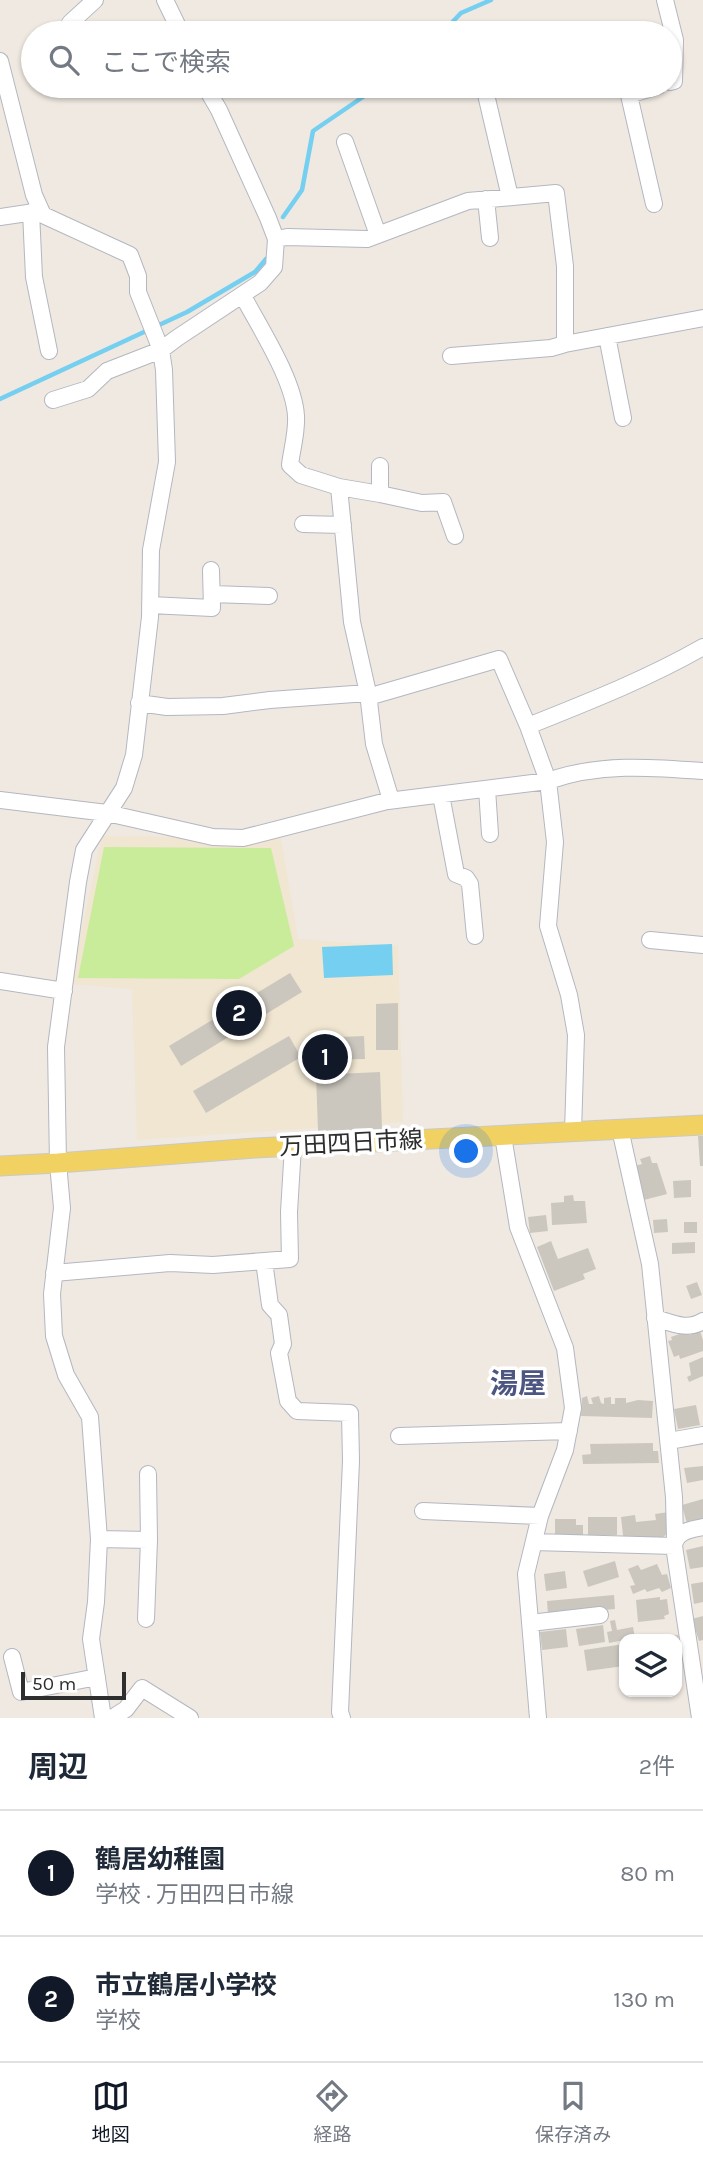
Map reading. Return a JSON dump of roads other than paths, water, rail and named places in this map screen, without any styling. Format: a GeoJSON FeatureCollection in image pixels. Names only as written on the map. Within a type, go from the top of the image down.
{"type":"FeatureCollection","features":[{"type":"Feature","properties":{"kind":"main road","name":"万田四日市線"},"geometry":{"type":"LineString","coordinates":[[0,1166],[293,1146],[703,1125]]}},
{"type":"Feature","properties":{"kind":"street"},"geometry":{"type":"LineString","coordinates":[[72,21],[95,0]]}},
{"type":"Feature","properties":{"kind":"street"},"geometry":{"type":"LineString","coordinates":[[165,0],[175,21]]}},
{"type":"Feature","properties":{"kind":"street"},"geometry":{"type":"LineString","coordinates":[[665,0],[670,21]]}},
{"type":"Feature","properties":{"kind":"street"},"geometry":{"type":"LineString","coordinates":[[0,61],[34,195],[34,277],[49,351]]}},
{"type":"Feature","properties":{"kind":"street"},"geometry":{"type":"LineString","coordinates":[[53,400],[88,389],[107,372],[162,350],[260,284],[274,267],[276,240],[212,98]]}},
{"type":"Feature","properties":{"kind":"street"},"geometry":{"type":"LineString","coordinates":[[487,98],[510,197]]}},
{"type":"Feature","properties":{"kind":"street"},"geometry":{"type":"LineString","coordinates":[[630,98],[654,204]]}},
{"type":"Feature","properties":{"kind":"street"},"geometry":{"type":"LineString","coordinates":[[345,142],[378,235]]}},
{"type":"Feature","properties":{"kind":"street"},"geometry":{"type":"LineString","coordinates":[[276,240],[287,237],[367,239],[468,201],[556,193],[565,265],[565,344]]}},
{"type":"Feature","properties":{"kind":"street"},"geometry":{"type":"LineString","coordinates":[[486,199],[490,238]]}},
{"type":"Feature","properties":{"kind":"street"},"geometry":{"type":"LineString","coordinates":[[0,217],[36,211],[75,232],[131,255],[138,276],[138,292],[162,350],[167,462],[151,550],[150,605],[134,755],[124,788],[84,850],[57,1047],[58,1164],[62,1208],[52,1294],[54,1336],[66,1375],[90,1417],[99,1539],[91,1639],[103,1718]]}},
{"type":"Feature","properties":{"kind":"street"},"geometry":{"type":"LineString","coordinates":[[243,296],[290,387],[296,423],[290,465],[302,475],[339,487],[422,503],[443,502],[455,536]]}},
{"type":"Feature","properties":{"kind":"street"},"geometry":{"type":"LineString","coordinates":[[451,356],[551,348],[703,318]]}},
{"type":"Feature","properties":{"kind":"street"},"geometry":{"type":"LineString","coordinates":[[607,336],[623,418]]}},
{"type":"Feature","properties":{"kind":"street"},"geometry":{"type":"LineString","coordinates":[[380,466],[380,494]]}},
{"type":"Feature","properties":{"kind":"street"},"geometry":{"type":"LineString","coordinates":[[339,487],[352,622],[368,695],[374,744],[391,800],[388,801],[548,782],[570,773],[608,769],[646,767],[703,771]]}},
{"type":"Feature","properties":{"kind":"street"},"geometry":{"type":"LineString","coordinates":[[303,524],[343,525]]}},
{"type":"Feature","properties":{"kind":"street"},"geometry":{"type":"LineString","coordinates":[[150,605],[212,608],[211,570]]}},
{"type":"Feature","properties":{"kind":"street"},"geometry":{"type":"LineString","coordinates":[[212,594],[269,596]]}},
{"type":"Feature","properties":{"kind":"street"},"geometry":{"type":"LineString","coordinates":[[528,726],[615,692],[703,646]]}},
{"type":"Feature","properties":{"kind":"street"},"geometry":{"type":"LineString","coordinates":[[139,703],[167,707],[223,706],[270,700],[368,695],[499,659],[528,726],[548,782],[555,842],[548,926],[569,995],[576,1035],[573,1132]]}},
{"type":"Feature","properties":{"kind":"street"},"geometry":{"type":"LineString","coordinates":[[487,789],[490,834]]}},
{"type":"Feature","properties":{"kind":"street"},"geometry":{"type":"LineString","coordinates":[[441,795],[456,874],[466,878],[470,884],[475,936]]}},
{"type":"Feature","properties":{"kind":"street"},"geometry":{"type":"LineString","coordinates":[[0,800],[107,813],[214,837],[243,838],[391,800]]}},
{"type":"Feature","properties":{"kind":"street"},"geometry":{"type":"LineString","coordinates":[[650,940],[703,945]]}},
{"type":"Feature","properties":{"kind":"street"},"geometry":{"type":"LineString","coordinates":[[0,981],[64,991]]}},
{"type":"Feature","properties":{"kind":"street"},"geometry":{"type":"LineString","coordinates":[[620,1129],[650,1264],[674,1497],[674,1542],[700,1718]]}},
{"type":"Feature","properties":{"kind":"street"},"geometry":{"type":"LineString","coordinates":[[503,1136],[518,1227],[565,1348],[573,1408],[565,1450],[540,1516],[526,1574],[538,1718]]}},
{"type":"Feature","properties":{"kind":"street"},"geometry":{"type":"LineString","coordinates":[[54,1273],[170,1263],[213,1265],[290,1259],[289,1212],[293,1146]]}},
{"type":"Feature","properties":{"kind":"street"},"geometry":{"type":"LineString","coordinates":[[264,1261],[270,1305],[279,1315],[283,1344],[279,1353],[289,1401],[297,1411],[350,1413],[351,1461],[340,1712],[342,1718]]}},
{"type":"Feature","properties":{"kind":"street"},"geometry":{"type":"LineString","coordinates":[[656,1318],[684,1327],[695,1326],[703,1321]]}},
{"type":"Feature","properties":{"kind":"street"},"geometry":{"type":"LineString","coordinates":[[399,1436],[569,1431]]}},
{"type":"Feature","properties":{"kind":"street"},"geometry":{"type":"LineString","coordinates":[[669,1441],[703,1436]]}},
{"type":"Feature","properties":{"kind":"street"},"geometry":{"type":"LineString","coordinates":[[146,1619],[148,1474]]}},
{"type":"Feature","properties":{"kind":"street"},"geometry":{"type":"LineString","coordinates":[[423,1511],[540,1516]]}},
{"type":"Feature","properties":{"kind":"street"},"geometry":{"type":"LineString","coordinates":[[534,1542],[674,1542],[684,1531],[703,1527]]}},
{"type":"Feature","properties":{"kind":"street"},"geometry":{"type":"LineString","coordinates":[[99,1539],[149,1540]]}},
{"type":"Feature","properties":{"kind":"street"},"geometry":{"type":"LineString","coordinates":[[530,1623],[600,1615]]}},
{"type":"Feature","properties":{"kind":"street"},"geometry":{"type":"LineString","coordinates":[[12,1657],[21,1692],[97,1677]]}},
{"type":"Feature","properties":{"kind":"street"},"geometry":{"type":"LineString","coordinates":[[112,1718],[126,1709],[142,1688],[190,1718]]}},
{"type":"Feature","properties":{"kind":"water"},"geometry":{"type":"Polygon","coordinates":[[[392,944],[393,975],[324,978],[322,947],[392,944]]]}},
{"type":"Feature","properties":{"kind":"waterway"},"geometry":{"type":"LineString","coordinates":[[453,21],[461,13],[491,0]]}},
{"type":"Feature","properties":{"kind":"waterway"},"geometry":{"type":"LineString","coordinates":[[283,217],[302,190],[313,131],[361,98]]}},
{"type":"Feature","properties":{"kind":"waterway"},"geometry":{"type":"LineString","coordinates":[[0,399],[187,312],[255,272],[266,259]]}},
{"type":"Feature","properties":{"kind":"place","name":"市立鶴居小学校"},"geometry":{"type":"Point","coordinates":[239,1013]}},
{"type":"Feature","properties":{"kind":"place","name":"鶴居幼稚園"},"geometry":{"type":"Point","coordinates":[325,1057]}},
{"type":"Feature","properties":{"kind":"district","name":"湯屋"},"geometry":{"type":"Point","coordinates":[518,1383]}}]}
